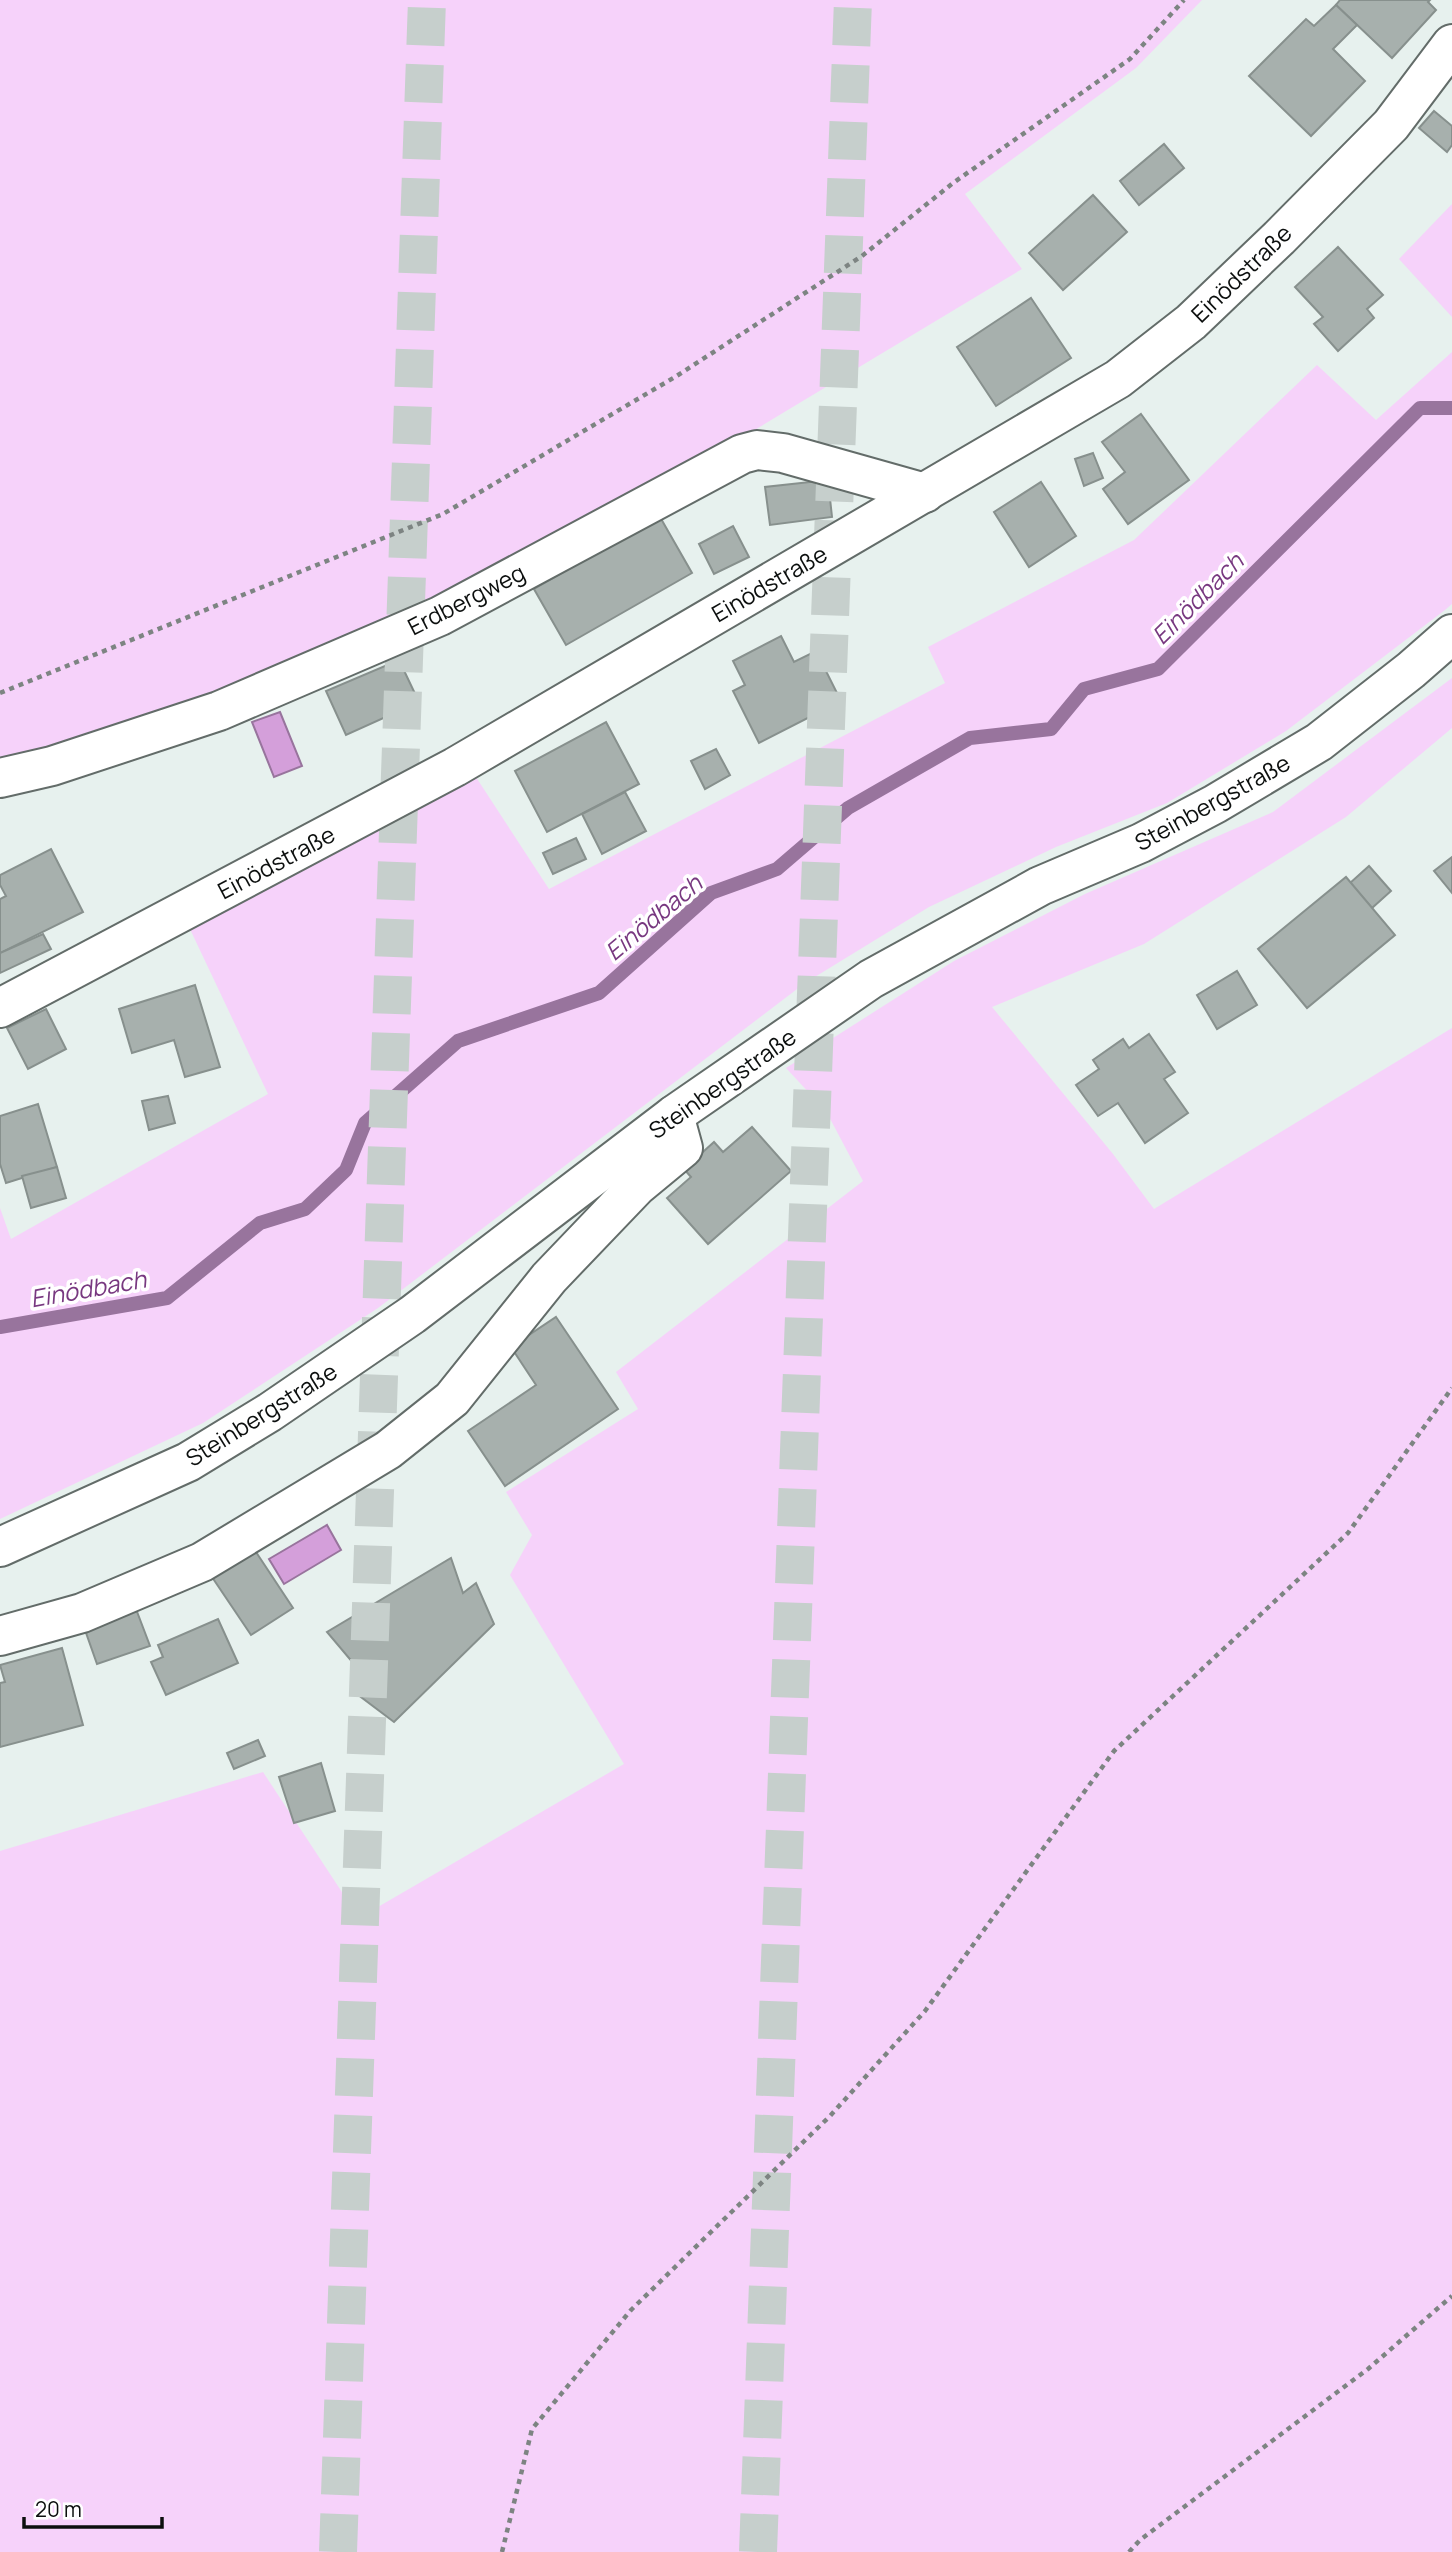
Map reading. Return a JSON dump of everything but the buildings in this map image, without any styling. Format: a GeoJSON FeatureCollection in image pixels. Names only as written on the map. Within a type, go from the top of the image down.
{"type":"FeatureCollection","features":[{"type":"Feature","properties":{"kind":"street","name":"Einödstraße"},"geometry":{"type":"LineString","coordinates":[[0,1008],[455,767],[1118,379],[1191,322],[1279,238],[1391,125],[1452,44]]}},
{"type":"Feature","properties":{"kind":"street","name":"Erdbergweg"},"geometry":{"type":"LineString","coordinates":[[0,778],[52,766],[219,711],[440,616],[742,454],[757,450],[783,453],[925,493]]}},
{"type":"Feature","properties":{"kind":"street","name":"Steinbergstraße"},"geometry":{"type":"LineString","coordinates":[[0,1547],[188,1462],[270,1412],[412,1315],[674,1115],[871,979],[1040,886],[1141,843],[1215,804],[1319,742],[1452,635]]}},
{"type":"Feature","properties":{"kind":"street"},"geometry":{"type":"LineString","coordinates":[[0,1636],[82,1613],[202,1562],[388,1450],[452,1399],[549,1278],[638,1186],[683,1148],[674,1115]]}},
{"type":"Feature","properties":{"kind":"path"},"geometry":{"type":"LineString","coordinates":[[0,693],[443,514],[675,377],[862,256],[953,183],[1129,59],[1184,0]]}},
{"type":"Feature","properties":{"kind":"path"},"geometry":{"type":"LineString","coordinates":[[502,2552],[532,2429],[631,2310],[830,2116],[925,2011],[1114,1751],[1348,1532],[1452,1388]]}},
{"type":"Feature","properties":{"kind":"path"},"geometry":{"type":"LineString","coordinates":[[1129,2552],[1140,2540],[1368,2369],[1452,2296]]}},
{"type":"Feature","properties":{"kind":"shaded area"},"geometry":{"type":"Polygon","coordinates":[[[0,0],[1202,0],[1136,68],[965,194],[1022,269],[758,428],[433,605],[216,698],[0,765],[0,0]]]}},
{"type":"Feature","properties":{"kind":"shaded area"},"geometry":{"type":"Polygon","coordinates":[[[1452,204],[1452,317],[1399,259],[1452,204]]]}},
{"type":"Feature","properties":{"kind":"shaded area"},"geometry":{"type":"Polygon","coordinates":[[[1452,352],[1452,604],[1445,610],[1286,731],[1167,803],[1056,847],[929,907],[805,983],[378,1308],[203,1423],[0,1519],[0,1208],[11,1239],[268,1094],[189,927],[472,771],[549,889],[945,683],[928,647],[1134,540],[1317,365],[1376,420],[1452,352]]]}},
{"type":"Feature","properties":{"kind":"shaded area"},"geometry":{"type":"Polygon","coordinates":[[[1452,678],[1452,728],[1346,817],[1144,944],[992,1007],[1113,1154],[1154,1209],[1452,1028],[1452,2552],[0,2552],[0,1851],[263,1772],[359,1918],[624,1764],[510,1575],[532,1535],[506,1492],[638,1409],[616,1372],[863,1181],[826,1111],[786,1068],[954,961],[1085,894],[1273,812],[1452,678]]]}},
{"type":"Feature","properties":{"kind":"shaded area"},"geometry":{"type":"Polygon","coordinates":[[[280,712],[302,766],[274,777],[252,722],[280,712]]]}},
{"type":"Feature","properties":{"kind":"shaded area"},"geometry":{"type":"Polygon","coordinates":[[[327,1525],[341,1550],[284,1584],[269,1559],[327,1525]]]}},
{"type":"Feature","properties":{"kind":"waterway","name":"Einödbach"},"geometry":{"type":"LineString","coordinates":[[0,1327],[167,1298],[260,1223],[305,1209],[346,1170],[365,1123],[458,1041],[599,993],[711,893],[777,869],[848,808],[970,738],[1051,729],[1084,689],[1158,669],[1420,408],[1452,408]]}},
{"type":"Feature","properties":{"kind":"tunnel"},"geometry":{"type":"LineString","coordinates":[[338,2552],[427,0]]}},
{"type":"Feature","properties":{"kind":"tunnel"},"geometry":{"type":"LineString","coordinates":[[758,2552],[853,0]]}}]}
